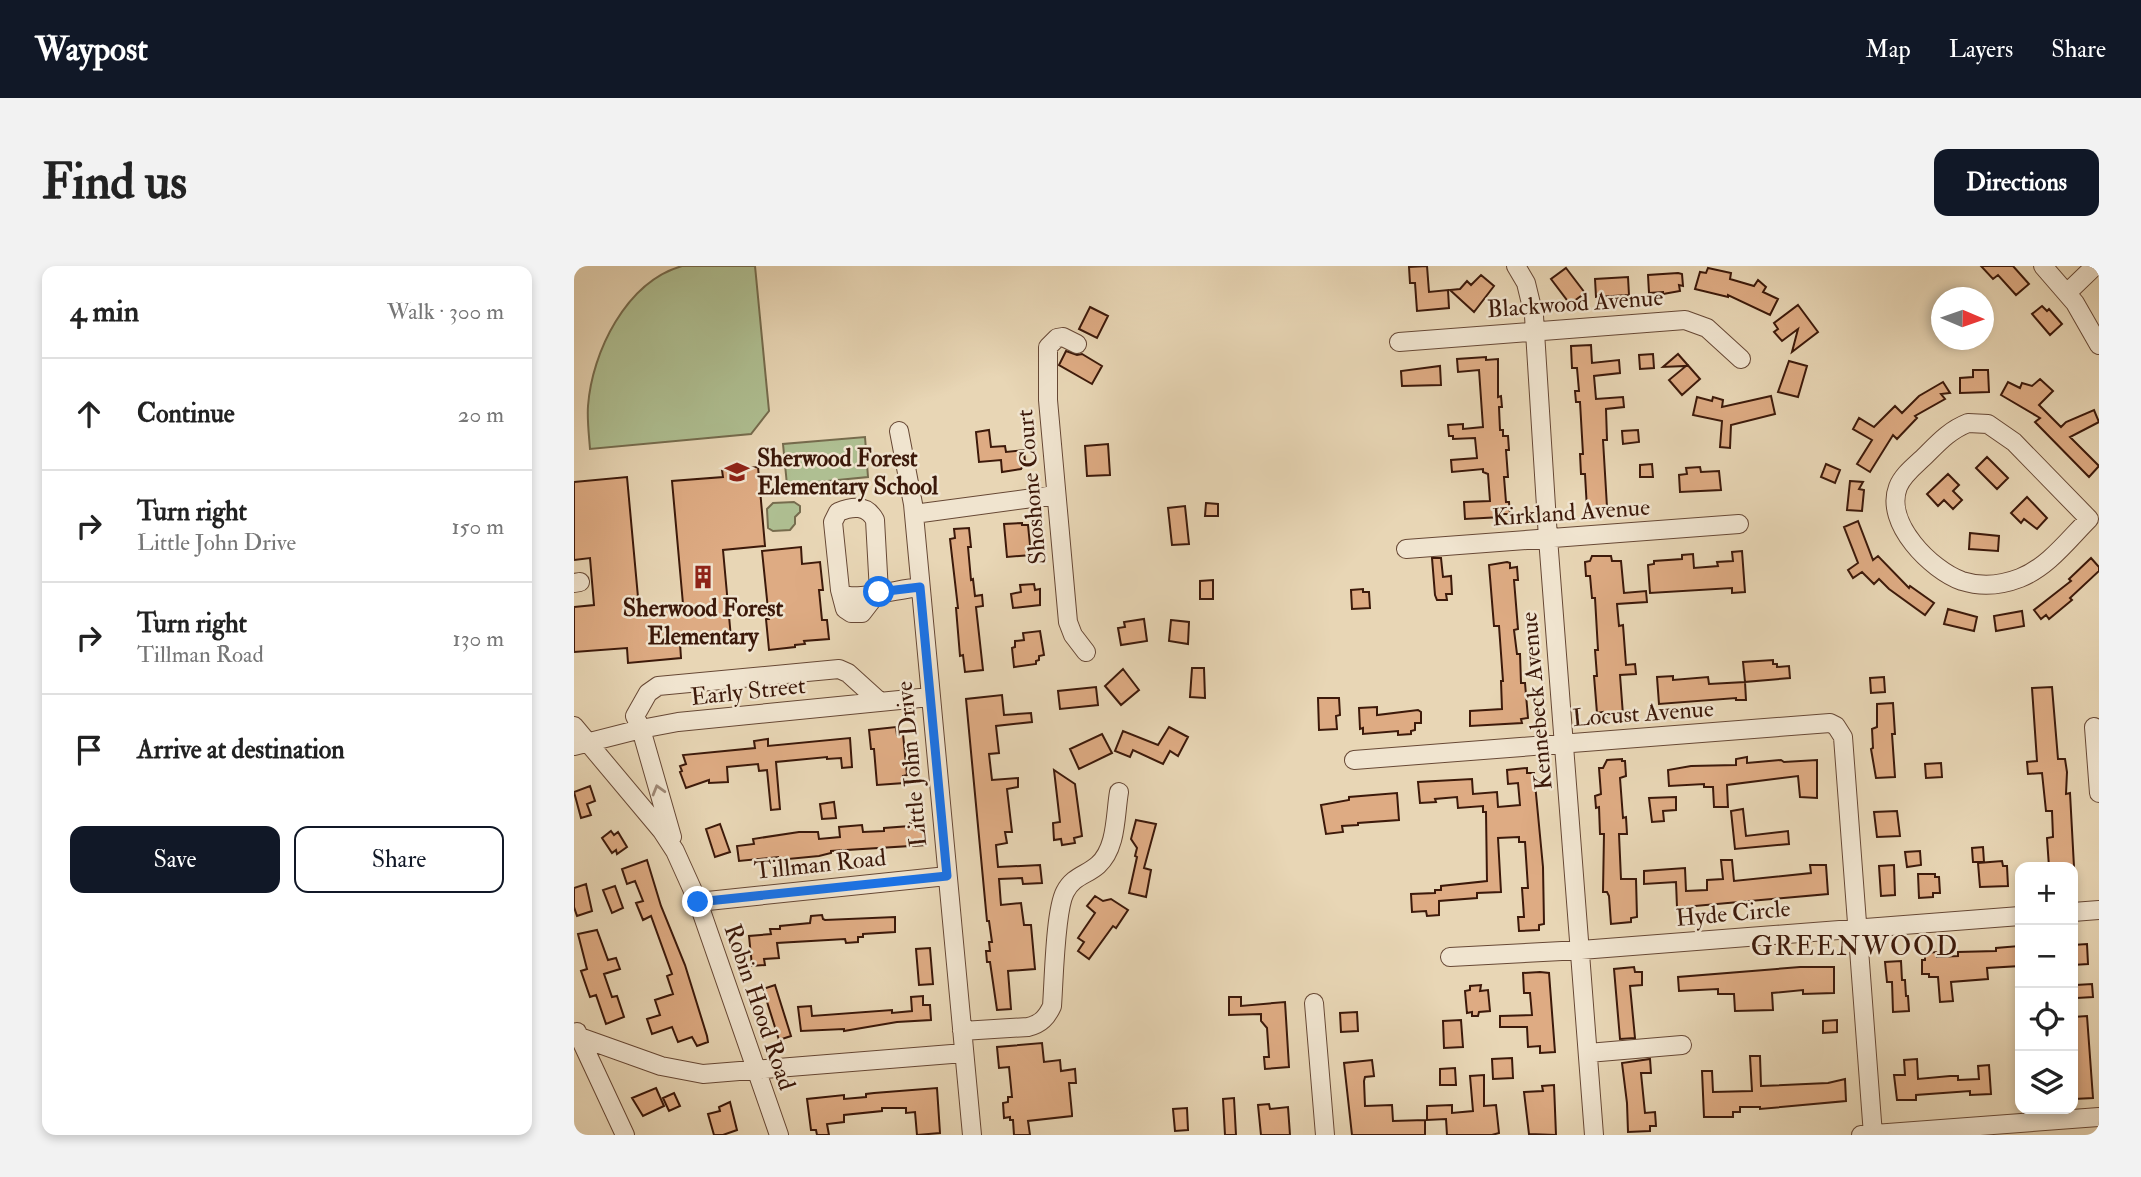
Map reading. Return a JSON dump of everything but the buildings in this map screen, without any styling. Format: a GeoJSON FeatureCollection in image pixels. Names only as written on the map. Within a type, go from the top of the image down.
{"type":"FeatureCollection","features":[{"type":"Feature","properties":{"kind":"street","name":"Kennebeck Avenue"},"geometry":{"type":"LineString","coordinates":[[1516,266],[1531,301],[1535,331],[1548,538],[1594,1135]]}},
{"type":"Feature","properties":{"kind":"street"},"geometry":{"type":"LineString","coordinates":[[2043,266],[2068,292],[2083,313],[2099,345]]}},
{"type":"Feature","properties":{"kind":"street"},"geometry":{"type":"LineString","coordinates":[[2068,292],[2095,266]]}},
{"type":"Feature","properties":{"kind":"street","name":"Blackwood Avenue"},"geometry":{"type":"LineString","coordinates":[[1399,342],[1685,320],[1707,328],[1741,359]]}},
{"type":"Feature","properties":{"kind":"street","name":"Shoshone Court"},"geometry":{"type":"LineString","coordinates":[[1077,344],[1063,337],[1057,338],[1048,347],[1048,400],[1068,622],[1073,635],[1086,652]]}},
{"type":"Feature","properties":{"kind":"street"},"geometry":{"type":"LineString","coordinates":[[1968,423],[1977,423],[1988,425],[2014,442],[2094,514],[2049,560],[2030,573],[2005,583],[1976,583],[1950,576],[1923,553],[1900,525],[1895,500],[1903,478],[1948,434],[1968,423]]}},
{"type":"Feature","properties":{"kind":"street","name":"Little John Drive"},"geometry":{"type":"LineString","coordinates":[[899,430],[914,514],[972,1135]]}},
{"type":"Feature","properties":{"kind":"street"},"geometry":{"type":"LineString","coordinates":[[914,514],[1055,495]]}},
{"type":"Feature","properties":{"kind":"street"},"geometry":{"type":"LineString","coordinates":[[876,593],[875,520],[871,512],[862,508],[849,508],[838,512],[833,522],[840,590],[848,596],[876,593],[920,587]]}},
{"type":"Feature","properties":{"kind":"street","name":"Kirkland Avenue"},"geometry":{"type":"LineString","coordinates":[[1406,549],[1740,524]]}},
{"type":"Feature","properties":{"kind":"street"},"geometry":{"type":"LineString","coordinates":[[675,851],[635,716],[648,693],[658,685],[839,669],[848,673],[880,702]]}},
{"type":"Feature","properties":{"kind":"street","name":"Early Street"},"geometry":{"type":"LineString","coordinates":[[581,744],[678,722],[930,697]]}},
{"type":"Feature","properties":{"kind":"street","name":"Locust Avenue"},"geometry":{"type":"LineString","coordinates":[[1354,761],[1830,723],[1841,731],[1843,739],[1857,928]]}},
{"type":"Feature","properties":{"kind":"street","name":"Robin Hood Road"},"geometry":{"type":"LineString","coordinates":[[574,726],[581,744],[662,831],[675,851],[698,902],[779,1135]]}},
{"type":"Feature","properties":{"kind":"street"},"geometry":{"type":"LineString","coordinates":[[2094,727],[2099,793]]}},
{"type":"Feature","properties":{"kind":"street"},"geometry":{"type":"LineString","coordinates":[[962,1031],[1028,1027],[1035,1025],[1048,1014],[1052,1006],[1062,899],[1073,881],[1099,864],[1106,856],[1111,846],[1119,792]]}},
{"type":"Feature","properties":{"kind":"street","name":"Tillman Road"},"geometry":{"type":"LineString","coordinates":[[698,902],[947,876]]}},
{"type":"Feature","properties":{"kind":"street"},"geometry":{"type":"LineString","coordinates":[[2078,912],[2099,910]]}},
{"type":"Feature","properties":{"kind":"street","name":"Hyde Circle"},"geometry":{"type":"LineString","coordinates":[[1450,957],[1581,950],[2015,916]]}},
{"type":"Feature","properties":{"kind":"street"},"geometry":{"type":"LineString","coordinates":[[1857,928],[1869,1135],[2099,1117]]}},
{"type":"Feature","properties":{"kind":"street"},"geometry":{"type":"LineString","coordinates":[[1314,1003],[1325,1135]]}},
{"type":"Feature","properties":{"kind":"street"},"geometry":{"type":"LineString","coordinates":[[576,1032],[682,1071],[703,1073],[964,1053]]}},
{"type":"Feature","properties":{"kind":"street"},"geometry":{"type":"LineString","coordinates":[[576,1032],[625,1135]]}},
{"type":"Feature","properties":{"kind":"street"},"geometry":{"type":"LineString","coordinates":[[1588,1053],[1682,1045]]}},
{"type":"Feature","properties":{"kind":"green space"},"geometry":{"type":"Polygon","coordinates":[[[682,266],[755,266],[769,411],[751,434],[590,449],[588,406],[596,364],[605,342],[629,303],[644,287],[662,274],[682,266]]]}},
{"type":"Feature","properties":{"kind":"green space"},"geometry":{"type":"Polygon","coordinates":[[[865,437],[868,477],[787,485],[783,444],[865,437]]]}},
{"type":"Feature","properties":{"kind":"green space"},"geometry":{"type":"Polygon","coordinates":[[[794,502],[800,506],[800,512],[790,530],[773,531],[768,528],[767,509],[773,503],[794,502]]]}},
{"type":"Feature","properties":{"kind":"place","name":"Sherwood Forest Elementary School"},"geometry":{"type":"Point","coordinates":[737,472]}},
{"type":"Feature","properties":{"kind":"place","name":"Sherwood Forest Elementary"},"geometry":{"type":"Point","coordinates":[703,577]}},
{"type":"Feature","properties":{"kind":"district","name":"GREENWOOD"},"geometry":{"type":"Point","coordinates":[1855,946]}},
{"type":"Feature","properties":{"kind":"route"},"geometry":{"type":"LineString","coordinates":[[698,902],[947,876],[920,587],[879,592]]}}]}
